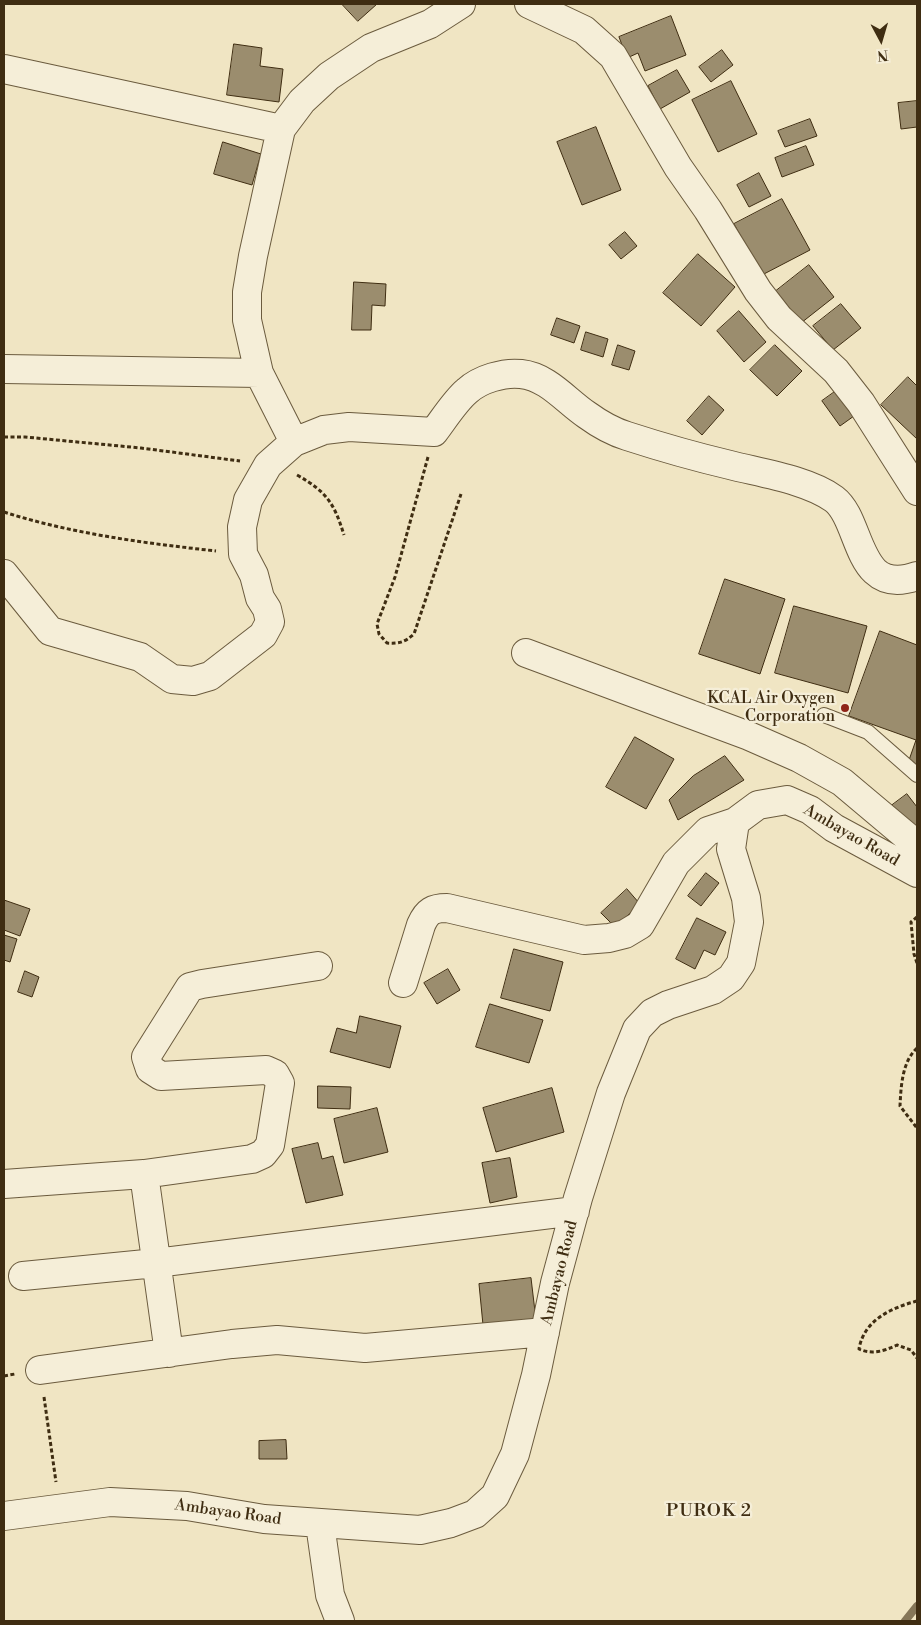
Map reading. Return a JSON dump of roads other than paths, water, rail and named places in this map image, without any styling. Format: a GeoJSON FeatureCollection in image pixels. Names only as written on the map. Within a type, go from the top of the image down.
{"type":"FeatureCollection","features":[{"type":"Feature","properties":{"kind":"street"},"geometry":{"type":"LineString","coordinates":[[294,442],[259,373],[247,320],[247,292],[281,129],[302,101],[329,76],[371,48],[430,24],[461,4]]}},
{"type":"Feature","properties":{"kind":"street"},"geometry":{"type":"LineString","coordinates":[[529,4],[584,30],[613,56],[678,168],[708,210],[758,292],[779,318],[836,371],[861,403],[917,491]]}},
{"type":"Feature","properties":{"kind":"street"},"geometry":{"type":"LineString","coordinates":[[4,69],[281,129]]}},
{"type":"Feature","properties":{"kind":"street"},"geometry":{"type":"LineString","coordinates":[[4,369],[259,373]]}},
{"type":"Feature","properties":{"kind":"street"},"geometry":{"type":"LineString","coordinates":[[4,574],[50,631],[140,657],[172,679],[193,681],[210,676],[263,635],[270,622],[267,609],[260,598],[254,574],[243,554],[242,527],[248,500],[268,465],[294,442],[324,430],[349,427],[434,432],[468,390],[497,375],[521,374],[547,382],[588,416],[625,436],[779,477],[814,489],[835,500],[847,516],[854,538],[867,562],[879,574],[888,580],[907,580],[917,576]]}},
{"type":"Feature","properties":{"kind":"street"},"geometry":{"type":"LineString","coordinates":[[526,653],[749,736],[799,758],[842,782],[917,845]]}},
{"type":"Feature","properties":{"kind":"street","name":"Ambayao Road"},"geometry":{"type":"LineString","coordinates":[[4,1516],[59,1507],[110,1502],[187,1506],[264,1519],[420,1530],[451,1524],[475,1514],[495,1496],[514,1454],[545,1332],[555,1283],[575,1211],[611,1093],[637,1029],[652,1013],[668,1005],[713,990],[731,978],[741,963],[749,922],[746,898],[731,849],[735,822],[758,805],[787,800],[810,810],[834,828],[917,873]]}},
{"type":"Feature","properties":{"kind":"street"},"geometry":{"type":"LineString","coordinates":[[403,983],[424,916],[436,908],[584,940],[609,938],[625,934],[640,925],[676,863],[708,832],[735,822]]}},
{"type":"Feature","properties":{"kind":"street"},"geometry":{"type":"LineString","coordinates":[[4,1184],[144,1174],[252,1159],[264,1154],[270,1145],[280,1083],[275,1074],[266,1070],[161,1076],[150,1069],[146,1057],[190,988],[202,984],[318,966]]}},
{"type":"Feature","properties":{"kind":"street"},"geometry":{"type":"LineString","coordinates":[[144,1174],[169,1353]]}},
{"type":"Feature","properties":{"kind":"street"},"geometry":{"type":"LineString","coordinates":[[23,1276],[156,1263],[575,1211]]}},
{"type":"Feature","properties":{"kind":"street"},"geometry":{"type":"LineString","coordinates":[[40,1370],[277,1340],[365,1348],[545,1332]]}},
{"type":"Feature","properties":{"kind":"street"},"geometry":{"type":"LineString","coordinates":[[320,1524],[330,1595],[340,1621]]}},
{"type":"Feature","properties":{"kind":"lane"},"geometry":{"type":"LineString","coordinates":[[824,715],[868,732],[917,775]]}},
{"type":"Feature","properties":{"kind":"waterway"},"geometry":{"type":"LineString","coordinates":[[905,1621],[917,1606]]}},
{"type":"Feature","properties":{"kind":"place","name":"KCAL Air Oxygen Corporation"},"geometry":{"type":"Point","coordinates":[845,708]}},
{"type":"Feature","properties":{"kind":"district","name":"PUROK 2"},"geometry":{"type":"Point","coordinates":[709,1512]}}]}
